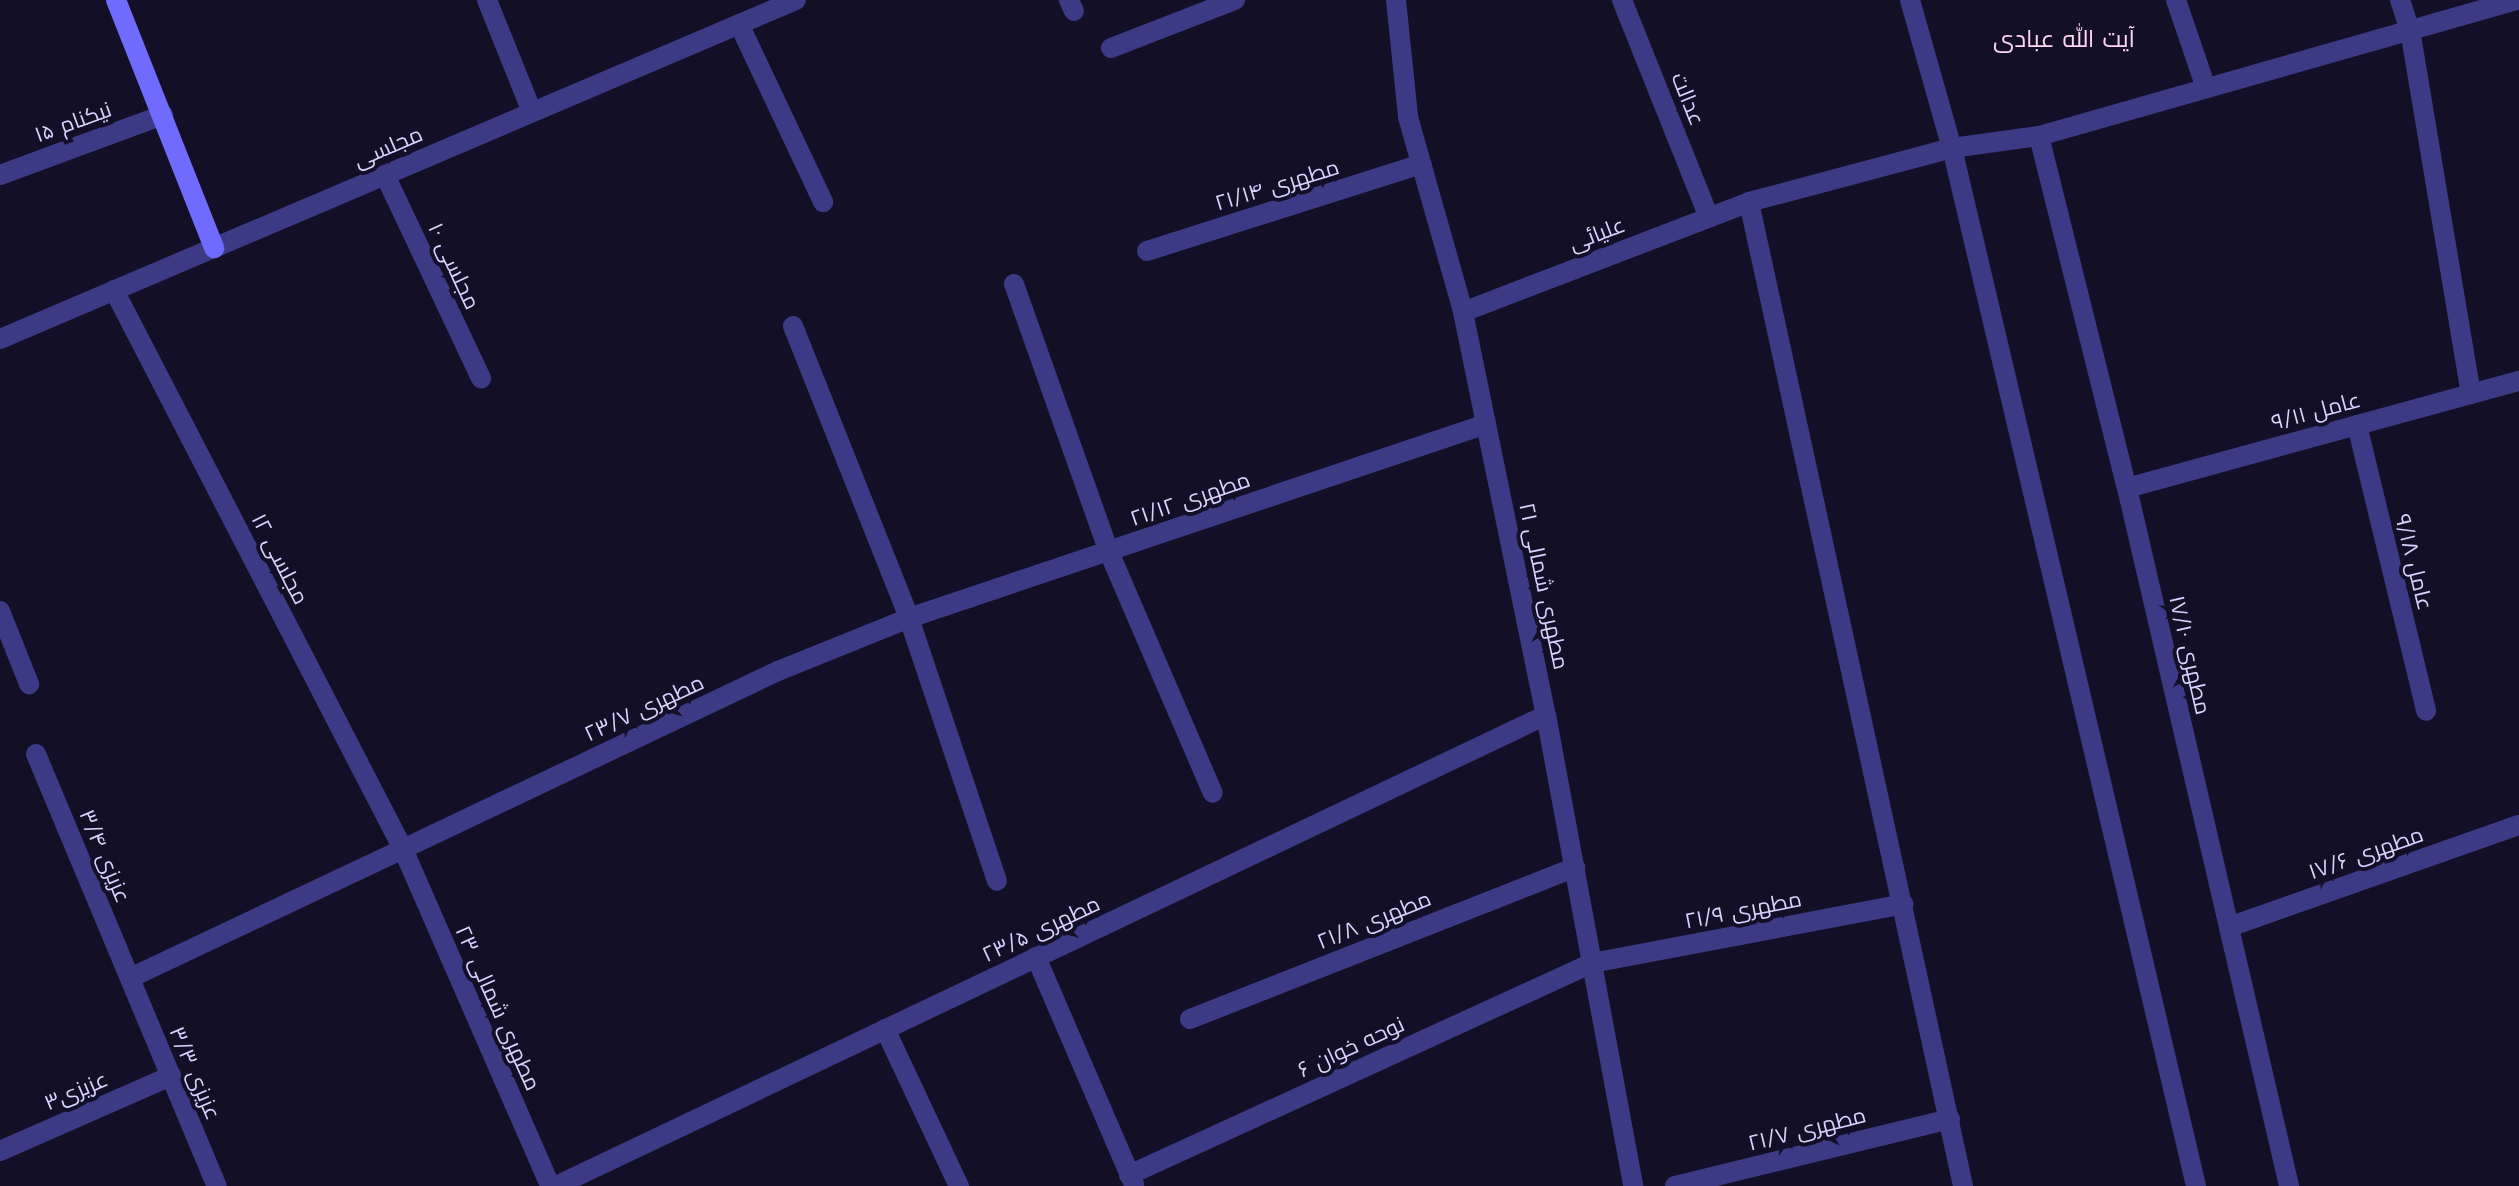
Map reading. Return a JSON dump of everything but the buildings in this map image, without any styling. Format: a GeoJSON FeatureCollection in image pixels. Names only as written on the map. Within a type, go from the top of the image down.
{"type":"FeatureCollection","features":[{"type":"Feature","properties":{"kind":"street"},"geometry":{"type":"LineString","coordinates":[[116,0],[214,248]]}},
{"type":"Feature","properties":{"kind":"street"},"geometry":{"type":"LineString","coordinates":[[487,0],[532,112]]}},
{"type":"Feature","properties":{"kind":"street","name":"مجلسی"},"geometry":{"type":"LineString","coordinates":[[0,339],[796,0]]}},
{"type":"Feature","properties":{"kind":"street"},"geometry":{"type":"LineString","coordinates":[[1111,48],[1235,0]]}},
{"type":"Feature","properties":{"kind":"street","name":"مطهری شمالی ۲۱"},"geometry":{"type":"LineString","coordinates":[[1396,0],[1408,117],[1463,312],[1546,715],[1633,1186]]}},
{"type":"Feature","properties":{"kind":"street","name":"عدالت"},"geometry":{"type":"LineString","coordinates":[[1622,0],[1709,217]]}},
{"type":"Feature","properties":{"kind":"street"},"geometry":{"type":"LineString","coordinates":[[1910,0],[1952,148],[2196,1186]]}},
{"type":"Feature","properties":{"kind":"street"},"geometry":{"type":"LineString","coordinates":[[2176,0],[2206,88]]}},
{"type":"Feature","properties":{"kind":"street"},"geometry":{"type":"LineString","coordinates":[[2400,0],[2410,30],[2471,394]]}},
{"type":"Feature","properties":{"kind":"street"},"geometry":{"type":"LineString","coordinates":[[1963,1186],[1749,202],[1952,148],[2039,136],[2517,0]]}},
{"type":"Feature","properties":{"kind":"street"},"geometry":{"type":"LineString","coordinates":[[739,24],[823,202]]}},
{"type":"Feature","properties":{"kind":"street","name":"نیکنام ۱۵"},"geometry":{"type":"LineString","coordinates":[[0,175],[163,115]]}},
{"type":"Feature","properties":{"kind":"street","name":"مطهری ۱۷/۱۰"},"geometry":{"type":"LineString","coordinates":[[2039,136],[2127,488],[2289,1186]]}},
{"type":"Feature","properties":{"kind":"street","name":"مطهری ۲۱/۱۴"},"geometry":{"type":"LineString","coordinates":[[1147,251],[1422,164]]}},
{"type":"Feature","properties":{"kind":"street","name":"مجلسی ۱۰"},"geometry":{"type":"LineString","coordinates":[[385,175],[481,378]]}},
{"type":"Feature","properties":{"kind":"street","name":"علیائی"},"geometry":{"type":"LineString","coordinates":[[1463,312],[1749,202]]}},
{"type":"Feature","properties":{"kind":"street"},"geometry":{"type":"LineString","coordinates":[[1014,284],[1109,552],[1213,793]]}},
{"type":"Feature","properties":{"kind":"street","name":"مجلسی ۱۲"},"geometry":{"type":"LineString","coordinates":[[114,290],[403,849]]}},
{"type":"Feature","properties":{"kind":"street"},"geometry":{"type":"LineString","coordinates":[[793,326],[909,618],[997,881]]}},
{"type":"Feature","properties":{"kind":"street","name":"عامل ۹/۱۱"},"geometry":{"type":"LineString","coordinates":[[2127,488],[2519,381]]}},
{"type":"Feature","properties":{"kind":"street","name":"مطهری ۲۱/۱۲"},"geometry":{"type":"LineString","coordinates":[[909,618],[1486,424]]}},
{"type":"Feature","properties":{"kind":"street","name":"عامل ۹/۱۸"},"geometry":{"type":"LineString","coordinates":[[2357,425],[2426,711]]}},
{"type":"Feature","properties":{"kind":"street"},"geometry":{"type":"LineString","coordinates":[[0,611],[29,684]]}},
{"type":"Feature","properties":{"kind":"street","name":"مطهری ۲۳/۷"},"geometry":{"type":"LineString","coordinates":[[130,978],[778,671],[909,618]]}},
{"type":"Feature","properties":{"kind":"street","name":"مطهری ۲۳/۵"},"geometry":{"type":"LineString","coordinates":[[556,1186],[1546,715]]}},
{"type":"Feature","properties":{"kind":"street","name":"عزیزی ۳/۴"},"geometry":{"type":"LineString","coordinates":[[36,754],[130,978]]}},
{"type":"Feature","properties":{"kind":"street","name":"مطهری ۱۷/۶"},"geometry":{"type":"LineString","coordinates":[[2229,927],[2519,825]]}},
{"type":"Feature","properties":{"kind":"street","name":"مطهری شمالی ۲۳"},"geometry":{"type":"LineString","coordinates":[[403,849],[550,1186]]}},
{"type":"Feature","properties":{"kind":"street","name":"مطهری ۲۱/۸"},"geometry":{"type":"LineString","coordinates":[[1190,1019],[1575,867]]}},
{"type":"Feature","properties":{"kind":"street","name":"مطهری ۲۱/۹"},"geometry":{"type":"LineString","coordinates":[[1592,963],[1903,904]]}},
{"type":"Feature","properties":{"kind":"street"},"geometry":{"type":"LineString","coordinates":[[1036,957],[1132,1180]]}},
{"type":"Feature","properties":{"kind":"street","name":"نوحه خوان ۶"},"geometry":{"type":"LineString","coordinates":[[1132,1180],[1592,963]]}},
{"type":"Feature","properties":{"kind":"street","name":"عزیزی ۳/۳"},"geometry":{"type":"LineString","coordinates":[[130,978],[217,1186]]}},
{"type":"Feature","properties":{"kind":"street"},"geometry":{"type":"LineString","coordinates":[[885,1029],[959,1186]]}},
{"type":"Feature","properties":{"kind":"street","name":"عزیزی۳"},"geometry":{"type":"LineString","coordinates":[[0,1151],[171,1076]]}},
{"type":"Feature","properties":{"kind":"street","name":"مطهری ۲۱/۷"},"geometry":{"type":"LineString","coordinates":[[1675,1186],[1950,1119]]}},
{"type":"Feature","properties":{"kind":"district","name":"آیت الله عبادی"},"geometry":{"type":"Point","coordinates":[2064,40]}}]}
